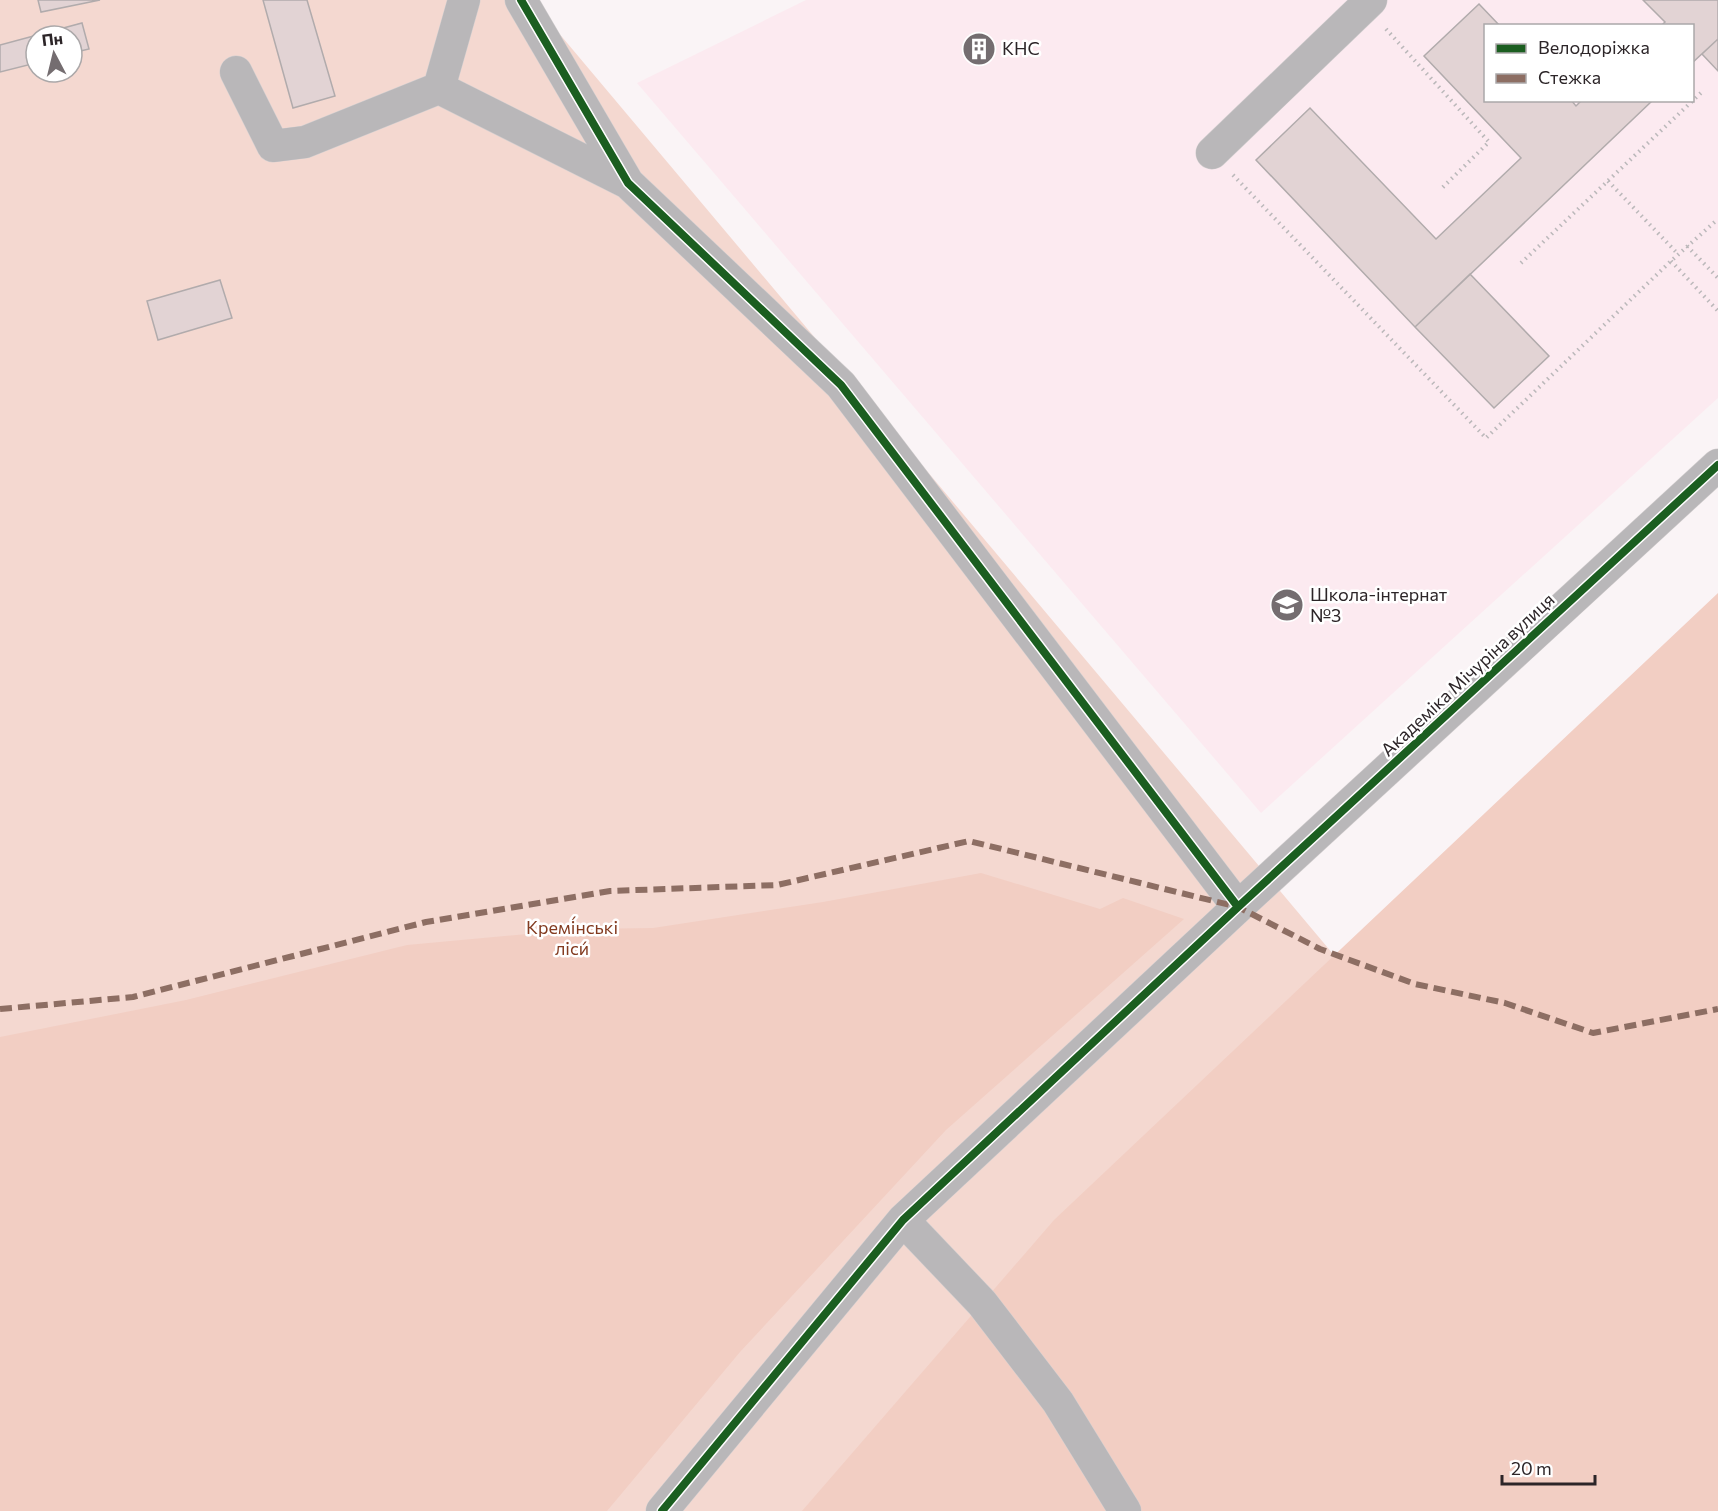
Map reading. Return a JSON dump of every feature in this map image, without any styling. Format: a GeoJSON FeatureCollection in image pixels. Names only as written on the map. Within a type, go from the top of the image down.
{"type":"FeatureCollection","features":[{"type":"Feature","properties":{"kind":"street"},"geometry":{"type":"LineString","coordinates":[[439,88],[464,0]]}},
{"type":"Feature","properties":{"kind":"street"},"geometry":{"type":"LineString","coordinates":[[521,0],[628,183],[841,385],[1238,907]]}},
{"type":"Feature","properties":{"kind":"street"},"geometry":{"type":"LineString","coordinates":[[1212,153],[1368,3]]}},
{"type":"Feature","properties":{"kind":"street"},"geometry":{"type":"LineString","coordinates":[[236,72],[273,146],[305,142],[439,88],[628,183]]}},
{"type":"Feature","properties":{"kind":"street","name":"Академіка Мічуріна вулиця"},"geometry":{"type":"LineString","coordinates":[[662,1511],[903,1220],[1238,907],[1718,465]]}},
{"type":"Feature","properties":{"kind":"street"},"geometry":{"type":"LineString","coordinates":[[903,1220],[982,1303],[1058,1401],[1125,1511]]}},
{"type":"Feature","properties":{"kind":"path"},"geometry":{"type":"LineString","coordinates":[[1368,3],[1489,142],[1441,189]]}},
{"type":"Feature","properties":{"kind":"path"},"geometry":{"type":"LineString","coordinates":[[1694,99],[1704,90]]}},
{"type":"Feature","properties":{"kind":"path"},"geometry":{"type":"LineString","coordinates":[[1521,263],[1691,102]]}},
{"type":"Feature","properties":{"kind":"path"},"geometry":{"type":"LineString","coordinates":[[1212,153],[1486,438],[1678,254],[1718,219]]}},
{"type":"Feature","properties":{"kind":"path"},"geometry":{"type":"LineString","coordinates":[[1608,181],[1678,254]]}},
{"type":"Feature","properties":{"kind":"path"},"geometry":{"type":"LineString","coordinates":[[1687,246],[1718,278]]}},
{"type":"Feature","properties":{"kind":"path"},"geometry":{"type":"LineString","coordinates":[[1671,261],[1718,311]]}},
{"type":"Feature","properties":{"kind":"shaded area","name":"Школа-інтернат №3"},"geometry":{"type":"Polygon","coordinates":[[[806,0],[1718,0],[1718,398],[1261,813],[637,83],[806,0]]]}},
{"type":"Feature","properties":{"kind":"green space","name":"Кремі́нські ліси́"},"geometry":{"type":"Polygon","coordinates":[[[0,0],[531,0],[1718,1412],[1718,1511],[0,1511],[0,0]]]}},
{"type":"Feature","properties":{"kind":"green space"},"geometry":{"type":"Polygon","coordinates":[[[1718,593],[1718,1511],[802,1511],[1054,1220],[1718,593]]]}},
{"type":"Feature","properties":{"kind":"green space"},"geometry":{"type":"Polygon","coordinates":[[[981,873],[1100,909],[1123,898],[1184,919],[946,1130],[740,1352],[607,1511],[0,1511],[0,1037],[186,1000],[407,945],[581,929],[653,928],[823,902],[981,873]]]}},
{"type":"Feature","properties":{"kind":"building"},"geometry":{"type":"Polygon","coordinates":[[[38,0],[100,0],[41,12],[38,0]]]}},
{"type":"Feature","properties":{"kind":"building"},"geometry":{"type":"Polygon","coordinates":[[[263,0],[307,0],[335,96],[293,108],[263,0]]]}},
{"type":"Feature","properties":{"kind":"building"},"geometry":{"type":"Polygon","coordinates":[[[1643,0],[1718,0],[1718,39],[1694,61],[1694,24],[1663,24],[1665,22],[1643,0]]]}},
{"type":"Feature","properties":{"kind":"building"},"geometry":{"type":"Polygon","coordinates":[[[1479,4],[1498,24],[1484,24],[1484,102],[1573,102],[1576,106],[1580,102],[1651,102],[1415,327],[1256,160],[1310,108],[1436,239],[1521,158],[1424,56],[1479,4]]]}},
{"type":"Feature","properties":{"kind":"building"},"geometry":{"type":"Polygon","coordinates":[[[84,30],[89,49],[84,50],[84,30]]]}},
{"type":"Feature","properties":{"kind":"building","name":"КНС"},"geometry":{"type":"Polygon","coordinates":[[[973,38],[990,44],[986,61],[968,54],[973,38]]]}},
{"type":"Feature","properties":{"kind":"building"},"geometry":{"type":"Polygon","coordinates":[[[24,39],[24,66],[0,72],[0,45],[24,39]]]}},
{"type":"Feature","properties":{"kind":"building"},"geometry":{"type":"Polygon","coordinates":[[[1718,39],[1718,71],[1702,54],[1718,39]]]}},
{"type":"Feature","properties":{"kind":"building"},"geometry":{"type":"Polygon","coordinates":[[[1470,274],[1549,356],[1494,408],[1415,327],[1470,274]]]}},
{"type":"Feature","properties":{"kind":"building"},"geometry":{"type":"Polygon","coordinates":[[[220,280],[232,318],[158,340],[147,301],[220,280]]]}},
{"type":"Feature","properties":{"kind":"marked path"},"geometry":{"type":"LineString","coordinates":[[0,1009],[133,997],[426,922],[610,891],[777,885],[969,841],[1238,907],[1320,949],[1415,984],[1505,1003],[1593,1033],[1718,1009]]}},
{"type":"Feature","properties":{"kind":"cycle path"},"geometry":{"type":"LineString","coordinates":[[521,0],[628,183],[841,385],[1238,907]]}},
{"type":"Feature","properties":{"kind":"cycle path"},"geometry":{"type":"LineString","coordinates":[[662,1511],[903,1220],[1238,907],[1718,465]]}},
{"type":"Feature","properties":{"kind":"place","name":"КНС"},"geometry":{"type":"Point","coordinates":[979,49]}},
{"type":"Feature","properties":{"kind":"place","name":"Школа-інтернат №3"},"geometry":{"type":"Point","coordinates":[1287,605]}}]}
